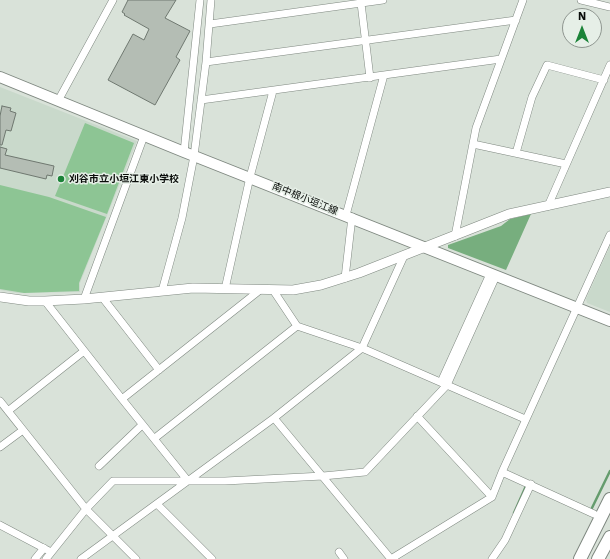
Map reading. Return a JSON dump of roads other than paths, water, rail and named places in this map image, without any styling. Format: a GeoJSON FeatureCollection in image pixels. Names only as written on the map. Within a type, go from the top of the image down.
{"type":"FeatureCollection","features":[{"type":"Feature","properties":{"kind":"highway"},"geometry":{"type":"LineString","coordinates":[[580,559],[610,499]]}},
{"type":"Feature","properties":{"kind":"highway"},"geometry":{"type":"LineString","coordinates":[[598,559],[610,537]]}},
{"type":"Feature","properties":{"kind":"main road","name":"南中根小垣江線"},"geometry":{"type":"LineString","coordinates":[[0,77],[144,136],[349,216],[610,321]]}},
{"type":"Feature","properties":{"kind":"street"},"geometry":{"type":"LineString","coordinates":[[58,101],[113,0]]}},
{"type":"Feature","properties":{"kind":"street"},"geometry":{"type":"LineString","coordinates":[[184,152],[200,0]]}},
{"type":"Feature","properties":{"kind":"street"},"geometry":{"type":"LineString","coordinates":[[162,291],[182,218],[194,156],[206,62],[211,0]]}},
{"type":"Feature","properties":{"kind":"street"},"geometry":{"type":"LineString","coordinates":[[210,24],[382,0]]}},
{"type":"Feature","properties":{"kind":"street"},"geometry":{"type":"LineString","coordinates":[[455,236],[476,128],[522,0]]}},
{"type":"Feature","properties":{"kind":"street"},"geometry":{"type":"LineString","coordinates":[[581,0],[610,7]]}},
{"type":"Feature","properties":{"kind":"street"},"geometry":{"type":"LineString","coordinates":[[361,3],[370,78]]}},
{"type":"Feature","properties":{"kind":"street"},"geometry":{"type":"LineString","coordinates":[[206,62],[516,20]]}},
{"type":"Feature","properties":{"kind":"street"},"geometry":{"type":"LineString","coordinates":[[201,100],[502,59]]}},
{"type":"Feature","properties":{"kind":"street"},"geometry":{"type":"LineString","coordinates":[[516,153],[532,97],[547,65],[604,80]]}},
{"type":"Feature","properties":{"kind":"street"},"geometry":{"type":"LineString","coordinates":[[548,206],[610,65]]}},
{"type":"Feature","properties":{"kind":"street"},"geometry":{"type":"LineString","coordinates":[[345,278],[349,216],[384,75]]}},
{"type":"Feature","properties":{"kind":"street"},"geometry":{"type":"LineString","coordinates":[[225,289],[250,177],[274,91]]}},
{"type":"Feature","properties":{"kind":"street"},"geometry":{"type":"LineString","coordinates":[[84,299],[144,136]]}},
{"type":"Feature","properties":{"kind":"street"},"geometry":{"type":"LineString","coordinates":[[473,144],[566,164]]}},
{"type":"Feature","properties":{"kind":"street"},"geometry":{"type":"LineString","coordinates":[[0,297],[45,301],[84,299],[193,288],[273,290],[311,287],[345,278],[509,214],[610,192]]}},
{"type":"Feature","properties":{"kind":"street"},"geometry":{"type":"LineString","coordinates":[[274,418],[391,559],[492,497],[525,419],[610,235]]}},
{"type":"Feature","properties":{"kind":"street"},"geometry":{"type":"LineString","coordinates":[[82,559],[274,418],[362,348],[404,256]]}},
{"type":"Feature","properties":{"kind":"street"},"geometry":{"type":"LineString","coordinates":[[46,559],[86,509],[113,480],[188,481],[323,476],[365,472],[417,416],[444,383],[493,275]]}},
{"type":"Feature","properties":{"kind":"street"},"geometry":{"type":"LineString","coordinates":[[122,399],[260,290]]}},
{"type":"Feature","properties":{"kind":"street"},"geometry":{"type":"LineString","coordinates":[[273,290],[297,326],[362,348],[525,419]]}},
{"type":"Feature","properties":{"kind":"street"},"geometry":{"type":"LineString","coordinates":[[102,297],[159,370]]}},
{"type":"Feature","properties":{"kind":"street"},"geometry":{"type":"LineString","coordinates":[[45,301],[188,481]]}},
{"type":"Feature","properties":{"kind":"street"},"geometry":{"type":"LineString","coordinates":[[155,438],[297,326]]}},
{"type":"Feature","properties":{"kind":"street"},"geometry":{"type":"LineString","coordinates":[[8,411],[84,350]]}},
{"type":"Feature","properties":{"kind":"street"},"geometry":{"type":"LineString","coordinates":[[0,401],[86,509],[136,559]]}},
{"type":"Feature","properties":{"kind":"street"},"geometry":{"type":"LineString","coordinates":[[417,416],[492,497]]}},
{"type":"Feature","properties":{"kind":"street"},"geometry":{"type":"LineString","coordinates":[[98,466],[142,424]]}},
{"type":"Feature","properties":{"kind":"street"},"geometry":{"type":"LineString","coordinates":[[0,447],[24,430]]}},
{"type":"Feature","properties":{"kind":"street"},"geometry":{"type":"LineString","coordinates":[[502,472],[594,514]]}},
{"type":"Feature","properties":{"kind":"street"},"geometry":{"type":"LineString","coordinates":[[492,559],[505,540],[531,484]]}},
{"type":"Feature","properties":{"kind":"street"},"geometry":{"type":"LineString","coordinates":[[157,504],[212,559]]}},
{"type":"Feature","properties":{"kind":"street"},"geometry":{"type":"LineString","coordinates":[[0,525],[51,552]]}},
{"type":"Feature","properties":{"kind":"street"},"geometry":{"type":"LineString","coordinates":[[35,559],[44,548]]}},
{"type":"Feature","properties":{"kind":"street"},"geometry":{"type":"LineString","coordinates":[[338,552],[344,559]]}},
{"type":"Feature","properties":{"kind":"waterway"},"geometry":{"type":"LineString","coordinates":[[590,512],[610,471]]}},
{"type":"Feature","properties":{"kind":"waterway"},"geometry":{"type":"LineString","coordinates":[[514,513],[526,486]]}},
{"type":"Feature","properties":{"kind":"place","name":"刈谷市立小垣江東小学校"},"geometry":{"type":"Point","coordinates":[61,179]}}]}
